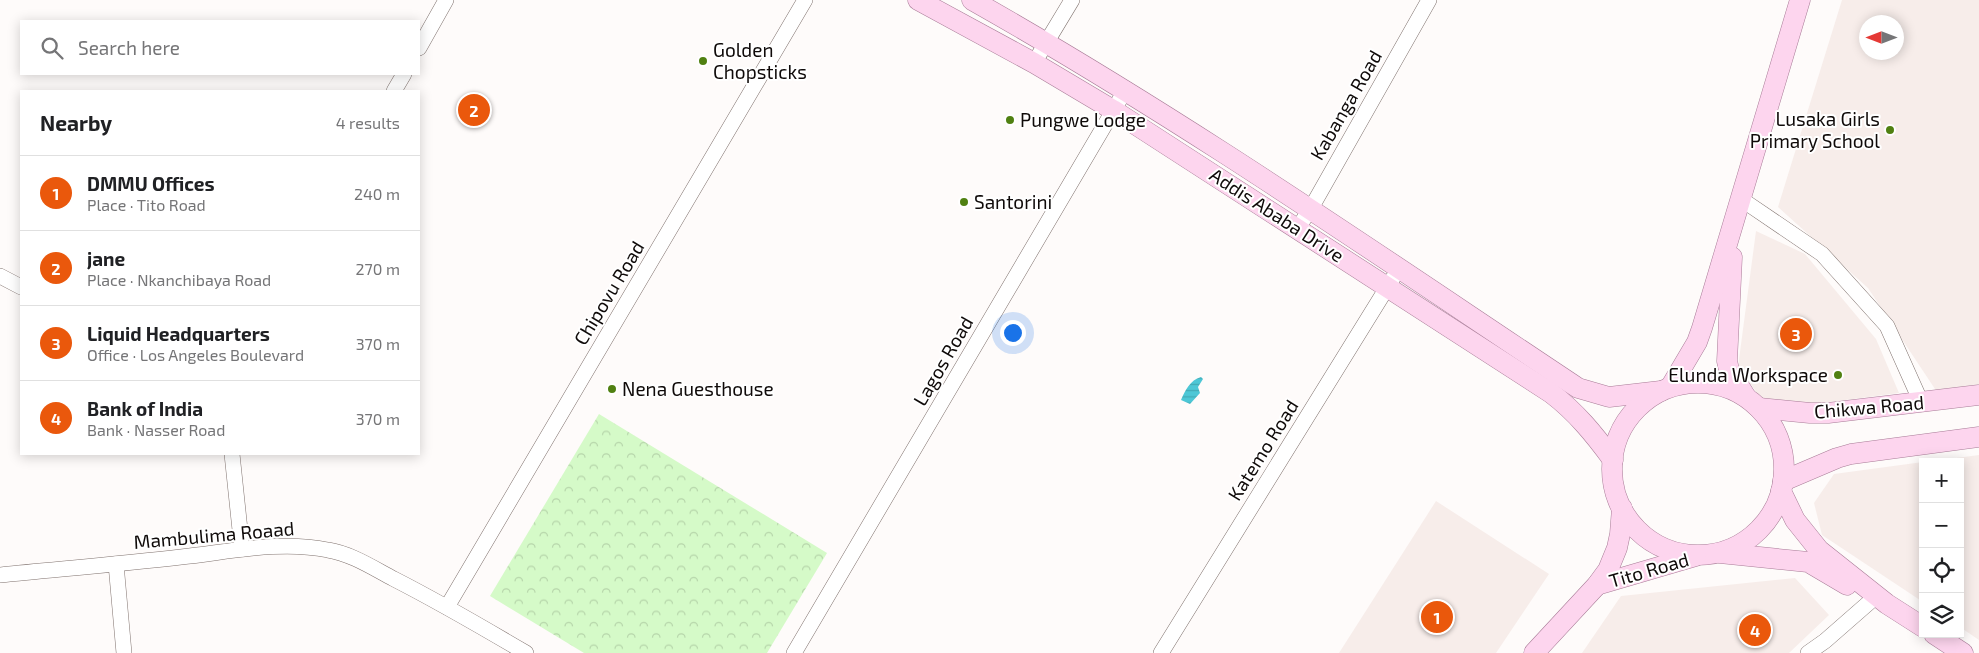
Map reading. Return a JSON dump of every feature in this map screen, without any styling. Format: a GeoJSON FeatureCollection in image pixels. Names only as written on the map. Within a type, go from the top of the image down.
{"type":"FeatureCollection","features":[{"type":"Feature","properties":{"kind":"main road","name":"Addis Ababa Drive"},"geometry":{"type":"LineString","coordinates":[[918,0],[1034,63],[1114,110],[1558,398],[1590,428],[1612,460]]}},
{"type":"Feature","properties":{"kind":"main road","name":"Addis Ababa Drive"},"geometry":{"type":"LineString","coordinates":[[972,0],[1047,42],[1126,90],[1578,388],[1609,397],[1666,389]]}},
{"type":"Feature","properties":{"kind":"main road"},"geometry":{"type":"LineString","coordinates":[[1666,389],[1697,342],[1800,0]]}},
{"type":"Feature","properties":{"kind":"main road"},"geometry":{"type":"LineString","coordinates":[[1709,554],[1733,548],[1758,530],[1776,506],[1782,486],[1784,461],[1780,441],[1771,424],[1729,370],[1727,361],[1738,208]]}},
{"type":"Feature","properties":{"kind":"main road"},"geometry":{"type":"LineString","coordinates":[[1753,402],[1722,386],[1697,382],[1666,389],[1637,408],[1620,432],[1612,460],[1614,485],[1622,508],[1633,524],[1646,538],[1663,548],[1681,553],[1808,562],[1919,625]]}},
{"type":"Feature","properties":{"kind":"main road","name":"Chikwa Road"},"geometry":{"type":"LineString","coordinates":[[1753,402],[1820,413],[1979,394]]}},
{"type":"Feature","properties":{"kind":"main road"},"geometry":{"type":"LineString","coordinates":[[1782,486],[1837,458],[1851,454],[1979,437]]}},
{"type":"Feature","properties":{"kind":"main road"},"geometry":{"type":"LineString","coordinates":[[1782,486],[1795,520],[1819,550],[1880,602]]}},
{"type":"Feature","properties":{"kind":"main road","name":"Tito Road"},"geometry":{"type":"LineString","coordinates":[[1534,653],[1597,585],[1612,561],[1617,548],[1622,508]]}},
{"type":"Feature","properties":{"kind":"main road","name":"Tito Road"},"geometry":{"type":"LineString","coordinates":[[1597,585],[1709,554]]}},
{"type":"Feature","properties":{"kind":"main road"},"geometry":{"type":"LineString","coordinates":[[1940,638],[1963,653]]}},
{"type":"Feature","properties":{"kind":"street"},"geometry":{"type":"LineString","coordinates":[[420,46],[446,0]]}},
{"type":"Feature","properties":{"kind":"street","name":"Chipovu Road"},"geometry":{"type":"LineString","coordinates":[[447,606],[805,0]]}},
{"type":"Feature","properties":{"kind":"street"},"geometry":{"type":"LineString","coordinates":[[1034,63],[1072,0]]}},
{"type":"Feature","properties":{"kind":"street","name":"Kabanga Road"},"geometry":{"type":"LineString","coordinates":[[1297,229],[1310,210],[1429,0]]}},
{"type":"Feature","properties":{"kind":"street"},"geometry":{"type":"LineString","coordinates":[[395,90],[403,75]]}},
{"type":"Feature","properties":{"kind":"street","name":"Lagos Road"},"geometry":{"type":"LineString","coordinates":[[794,653],[1126,90]]}},
{"type":"Feature","properties":{"kind":"street"},"geometry":{"type":"LineString","coordinates":[[1738,208],[1822,254],[1887,326],[1921,402]]}},
{"type":"Feature","properties":{"kind":"street","name":"Katemo Road"},"geometry":{"type":"LineString","coordinates":[[1161,653],[1400,269]]}},
{"type":"Feature","properties":{"kind":"street"},"geometry":{"type":"LineString","coordinates":[[0,276],[20,286]]}},
{"type":"Feature","properties":{"kind":"street"},"geometry":{"type":"LineString","coordinates":[[232,455],[242,549]]}},
{"type":"Feature","properties":{"kind":"street","name":"Mambulima Roaad"},"geometry":{"type":"LineString","coordinates":[[0,575],[242,549],[302,546],[336,552],[364,563],[447,606],[526,653]]}},
{"type":"Feature","properties":{"kind":"street"},"geometry":{"type":"LineString","coordinates":[[116,564],[124,653]]}},
{"type":"Feature","properties":{"kind":"street"},"geometry":{"type":"LineString","coordinates":[[1808,653],[1880,602]]}},
{"type":"Feature","properties":{"kind":"shaded area","name":"Lusaka Girls Primary School"},"geometry":{"type":"Polygon","coordinates":[[[1842,0],[1979,0],[1979,384],[1937,392],[1868,288],[1778,207],[1842,0]]]}},
{"type":"Feature","properties":{"kind":"shaded area"},"geometry":{"type":"Polygon","coordinates":[[[1756,231],[1805,254],[1876,339],[1899,393],[1784,408],[1760,397],[1738,367],[1756,231]]]}},
{"type":"Feature","properties":{"kind":"shaded area"},"geometry":{"type":"Polygon","coordinates":[[[1979,455],[1979,640],[1964,630],[1964,458],[1956,458],[1979,455]]]}},
{"type":"Feature","properties":{"kind":"shaded area"},"geometry":{"type":"Polygon","coordinates":[[[1919,463],[1919,599],[1822,535],[1814,503],[1834,474],[1919,463]]]}},
{"type":"Feature","properties":{"kind":"shaded area"},"geometry":{"type":"Polygon","coordinates":[[[1436,501],[1549,574],[1496,653],[1339,653],[1436,501]]]}},
{"type":"Feature","properties":{"kind":"shaded area"},"geometry":{"type":"Polygon","coordinates":[[[1795,578],[1829,615],[1789,653],[1582,653],[1621,596],[1795,578]]]}},
{"type":"Feature","properties":{"kind":"green space"},"geometry":{"type":"Polygon","coordinates":[[[599,414],[827,553],[767,653],[584,653],[490,596],[599,414]]]}},
{"type":"Feature","properties":{"kind":"water"},"geometry":{"type":"Polygon","coordinates":[[[1201,377],[1203,379],[1198,387],[1200,393],[1190,404],[1181,400],[1191,383],[1201,377]]]}},
{"type":"Feature","properties":{"kind":"place","name":"Golden Chopsticks"},"geometry":{"type":"Point","coordinates":[703,61]}},
{"type":"Feature","properties":{"kind":"place","name":"jane"},"geometry":{"type":"Point","coordinates":[474,110]}},
{"type":"Feature","properties":{"kind":"place","name":"Pungwe Lodge"},"geometry":{"type":"Point","coordinates":[1010,120]}},
{"type":"Feature","properties":{"kind":"place","name":"Lusaka Girls Primary School"},"geometry":{"type":"Point","coordinates":[1890,130]}},
{"type":"Feature","properties":{"kind":"place","name":"Santorini"},"geometry":{"type":"Point","coordinates":[964,202]}},
{"type":"Feature","properties":{"kind":"place","name":"Liquid Headquarters"},"geometry":{"type":"Point","coordinates":[1796,334]}},
{"type":"Feature","properties":{"kind":"place","name":"Elunda Workspace"},"geometry":{"type":"Point","coordinates":[1838,375]}},
{"type":"Feature","properties":{"kind":"place","name":"Nena Guesthouse"},"geometry":{"type":"Point","coordinates":[612,389]}},
{"type":"Feature","properties":{"kind":"place","name":"DMMU Offices"},"geometry":{"type":"Point","coordinates":[1437,617]}},
{"type":"Feature","properties":{"kind":"place","name":"Bank of India"},"geometry":{"type":"Point","coordinates":[1755,630]}}]}
